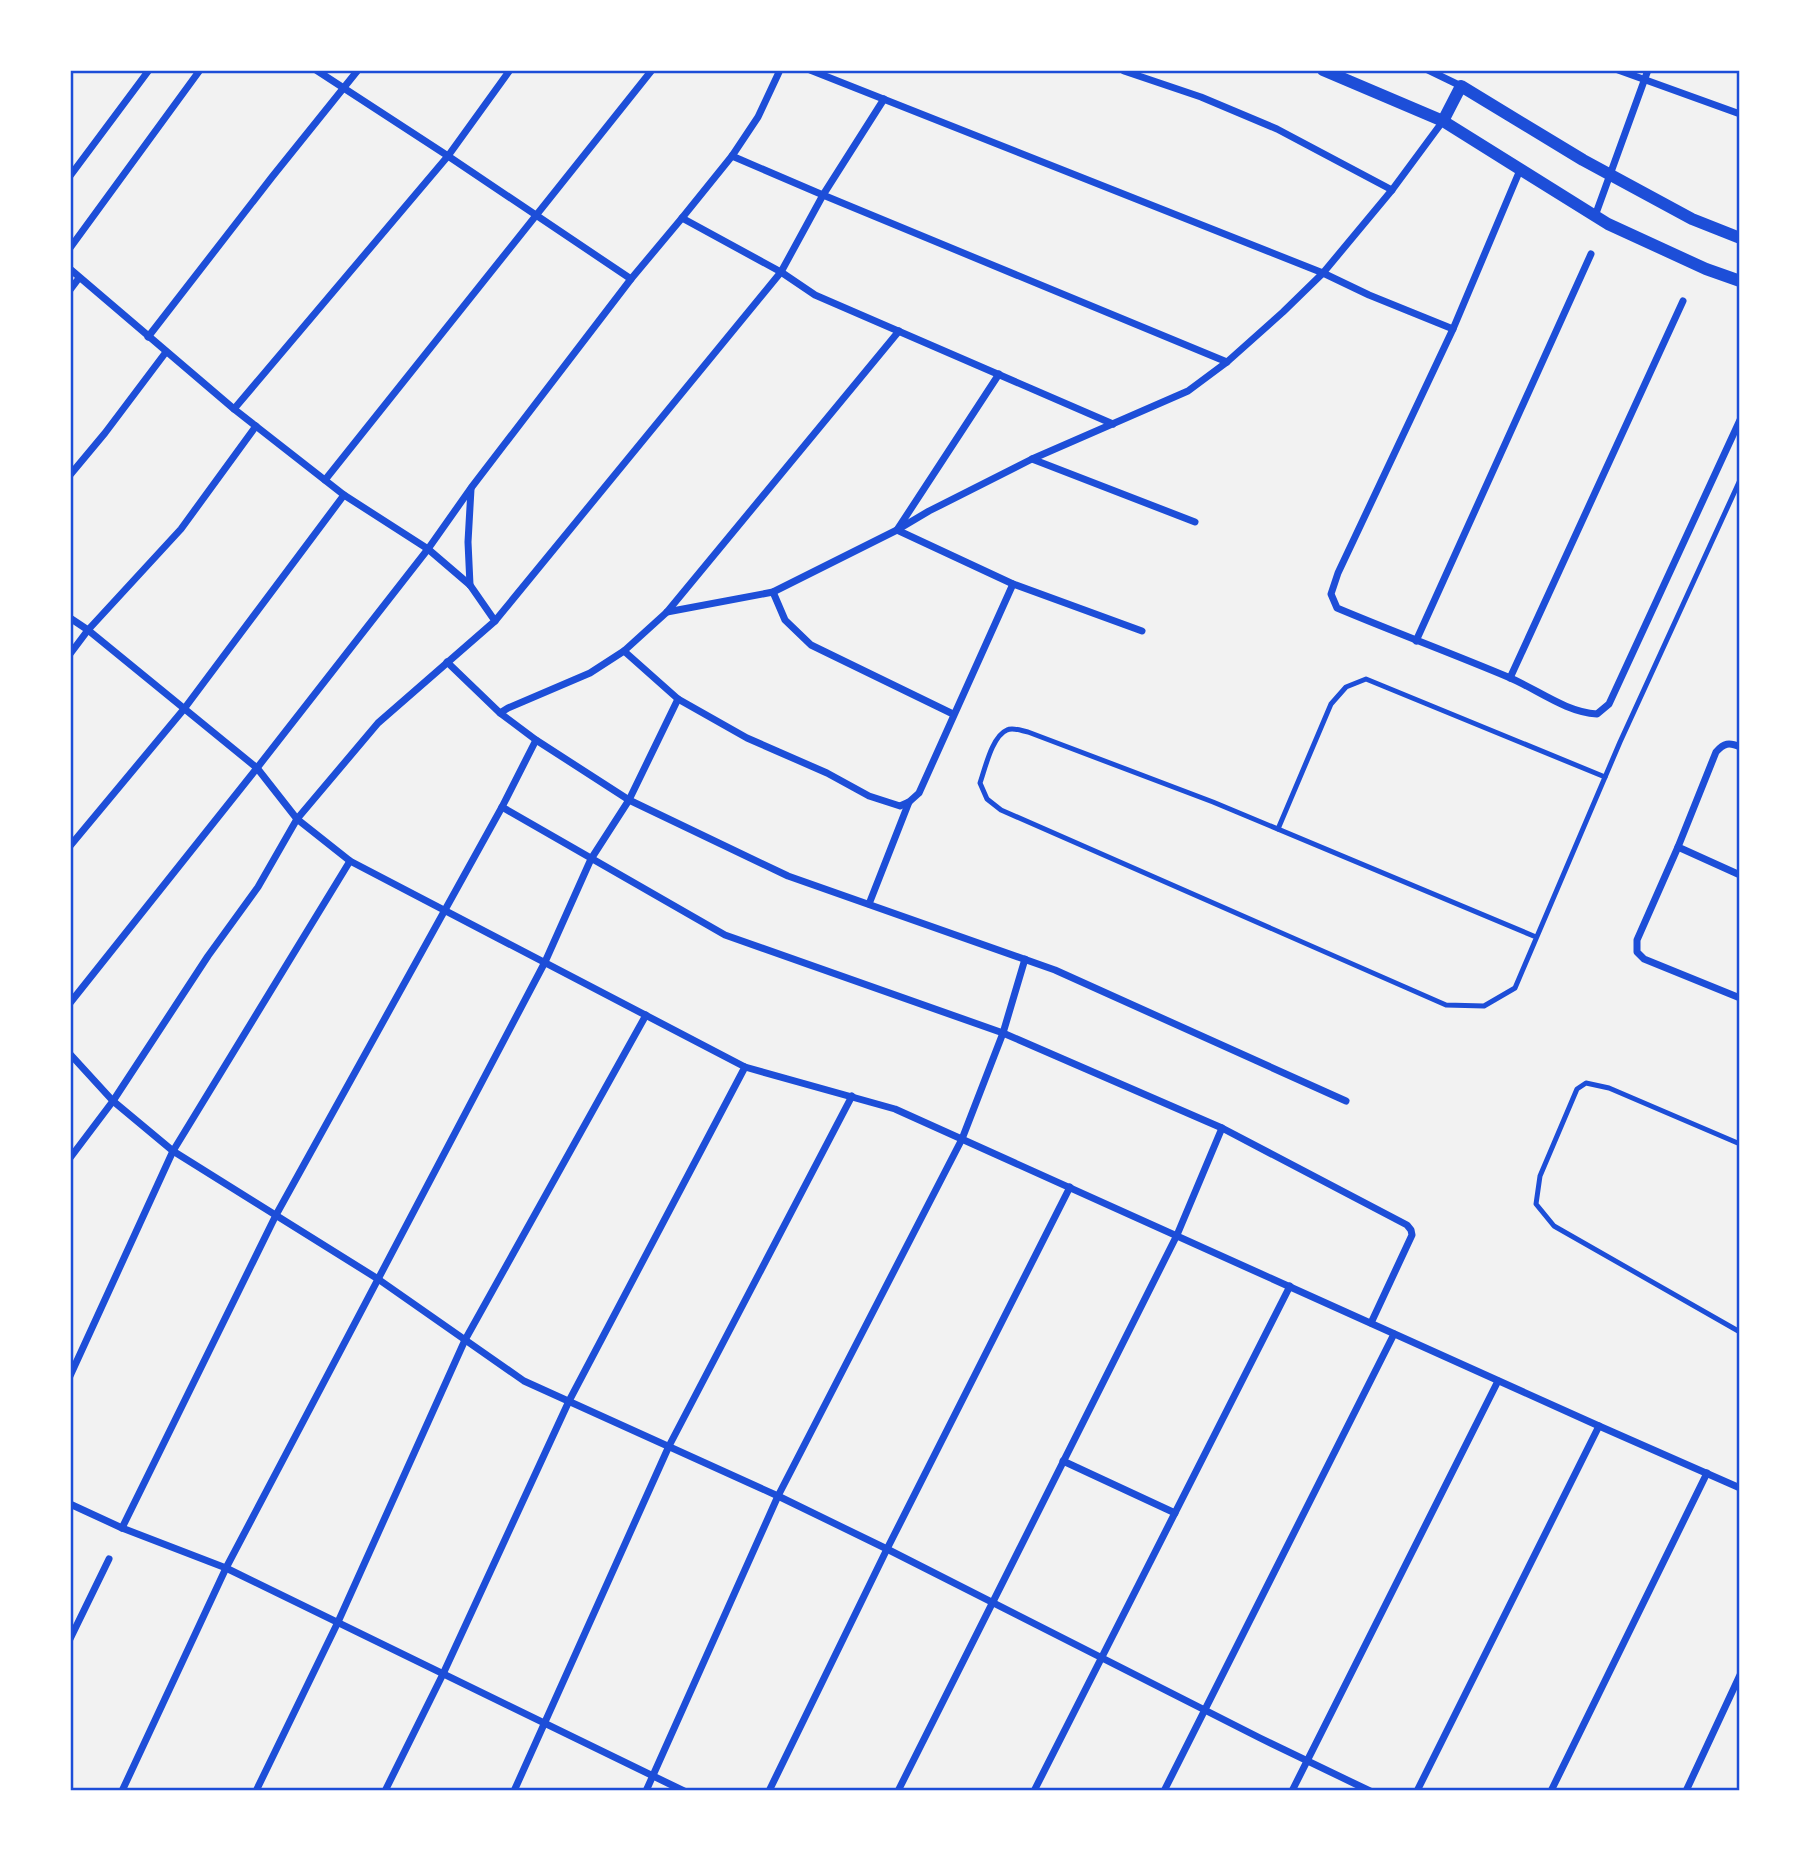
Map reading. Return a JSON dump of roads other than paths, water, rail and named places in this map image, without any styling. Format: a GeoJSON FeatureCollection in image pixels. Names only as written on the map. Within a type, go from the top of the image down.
{"type":"FeatureCollection","features":[{"type":"Feature","properties":{"kind":"street"},"geometry":{"type":"LineString","coordinates":[[70,176],[149,70]]}},
{"type":"Feature","properties":{"kind":"street"},"geometry":{"type":"LineString","coordinates":[[70,248],[200,70]]}},
{"type":"Feature","properties":{"kind":"street"},"geometry":{"type":"LineString","coordinates":[[316,70],[631,279]]}},
{"type":"Feature","properties":{"kind":"street"},"geometry":{"type":"LineString","coordinates":[[148,337],[358,70]]}},
{"type":"Feature","properties":{"kind":"street"},"geometry":{"type":"LineString","coordinates":[[234,409],[448,156],[510,70]]}},
{"type":"Feature","properties":{"kind":"street"},"geometry":{"type":"LineString","coordinates":[[325,480],[652,70]]}},
{"type":"Feature","properties":{"kind":"street"},"geometry":{"type":"LineString","coordinates":[[70,1003],[428,549],[471,488],[631,279],[732,156],[758,117],[780,70]]}},
{"type":"Feature","properties":{"kind":"street"},"geometry":{"type":"LineString","coordinates":[[810,70],[1323,273],[1453,329]]}},
{"type":"Feature","properties":{"kind":"street"},"geometry":{"type":"LineString","coordinates":[[1323,70],[1443,121],[1608,224],[1706,269],[1740,281]]}},
{"type":"Feature","properties":{"kind":"street"},"geometry":{"type":"LineString","coordinates":[[1428,70],[1461,86],[1584,160],[1692,219],[1740,238]]}},
{"type":"Feature","properties":{"kind":"street"},"geometry":{"type":"LineString","coordinates":[[1618,70],[1740,114]]}},
{"type":"Feature","properties":{"kind":"street"},"geometry":{"type":"LineString","coordinates":[[1595,216],[1648,70]]}},
{"type":"Feature","properties":{"kind":"street"},"geometry":{"type":"LineString","coordinates":[[1124,71],[1201,97],[1277,130],[1392,190]]}},
{"type":"Feature","properties":{"kind":"street"},"geometry":{"type":"LineString","coordinates":[[667,612],[773,592],[1032,459],[1188,391],[1227,362],[1323,273],[1392,190],[1443,121],[1461,86]]}},
{"type":"Feature","properties":{"kind":"street"},"geometry":{"type":"LineString","coordinates":[[70,1158],[113,1101],[208,956],[258,887],[297,819],[378,723],[495,621],[781,272],[823,195],[884,99]]}},
{"type":"Feature","properties":{"kind":"street"},"geometry":{"type":"LineString","coordinates":[[732,156],[1227,362]]}},
{"type":"Feature","properties":{"kind":"street"},"geometry":{"type":"LineString","coordinates":[[1520,170],[1453,329],[1338,573],[1331,594],[1337,608],[1510,678],[1582,713],[1597,714],[1609,704],[1740,420]]}},
{"type":"Feature","properties":{"kind":"street"},"geometry":{"type":"LineString","coordinates":[[682,218],[781,272],[814,295],[1113,424]]}},
{"type":"Feature","properties":{"kind":"street"},"geometry":{"type":"LineString","coordinates":[[1416,641],[1591,254]]}},
{"type":"Feature","properties":{"kind":"street"},"geometry":{"type":"LineString","coordinates":[[70,270],[234,409],[344,495],[428,549],[470,584],[495,621]]}},
{"type":"Feature","properties":{"kind":"street"},"geometry":{"type":"LineString","coordinates":[[70,290],[79,278]]}},
{"type":"Feature","properties":{"kind":"street"},"geometry":{"type":"LineString","coordinates":[[1510,678],[1683,301]]}},
{"type":"Feature","properties":{"kind":"street"},"geometry":{"type":"LineString","coordinates":[[500,713],[590,673],[624,651],[667,612],[899,331]]}},
{"type":"Feature","properties":{"kind":"street"},"geometry":{"type":"LineString","coordinates":[[70,474],[105,433],[166,352]]}},
{"type":"Feature","properties":{"kind":"street"},"geometry":{"type":"LineString","coordinates":[[897,530],[999,374]]}},
{"type":"Feature","properties":{"kind":"street"},"geometry":{"type":"LineString","coordinates":[[70,654],[88,630],[181,529],[256,426]]}},
{"type":"Feature","properties":{"kind":"street"},"geometry":{"type":"LineString","coordinates":[[1032,459],[1195,522]]}},
{"type":"Feature","properties":{"kind":"street"},"geometry":{"type":"LineString","coordinates":[[470,584],[468,542],[471,488]]}},
{"type":"Feature","properties":{"kind":"street"},"geometry":{"type":"LineString","coordinates":[[70,846],[184,709],[344,495]]}},
{"type":"Feature","properties":{"kind":"street"},"geometry":{"type":"LineString","coordinates":[[897,530],[1013,584],[1142,631]]}},
{"type":"Feature","properties":{"kind":"street"},"geometry":{"type":"LineString","coordinates":[[624,651],[678,699],[747,738],[869,796],[900,806],[919,793],[1013,584]]}},
{"type":"Feature","properties":{"kind":"street"},"geometry":{"type":"LineString","coordinates":[[773,592],[785,620],[811,645],[953,714]]}},
{"type":"Feature","properties":{"kind":"street"},"geometry":{"type":"LineString","coordinates":[[70,618],[257,768],[297,819],[350,861],[745,1067],[895,1109],[1740,1488]]}},
{"type":"Feature","properties":{"kind":"street"},"geometry":{"type":"LineString","coordinates":[[447,662],[500,713],[536,740],[629,800],[788,876],[1055,970],[1346,1101]]}},
{"type":"Feature","properties":{"kind":"street"},"geometry":{"type":"LineString","coordinates":[[122,1791],[226,1568],[545,962],[591,859],[629,800],[678,699]]}},
{"type":"Feature","properties":{"kind":"street"},"geometry":{"type":"LineString","coordinates":[[122,1528],[276,1215],[502,807],[536,740]]}},
{"type":"Feature","properties":{"kind":"street"},"geometry":{"type":"LineString","coordinates":[[1740,747],[1731,743],[1723,744],[1716,752],[1637,940],[1637,951],[1644,959],[1740,998]]}},
{"type":"Feature","properties":{"kind":"street"},"geometry":{"type":"LineString","coordinates":[[869,904],[909,802]]}},
{"type":"Feature","properties":{"kind":"street"},"geometry":{"type":"LineString","coordinates":[[502,807],[725,935],[1003,1033],[1222,1128],[1408,1225],[1412,1235],[1371,1323]]}},
{"type":"Feature","properties":{"kind":"street"},"geometry":{"type":"LineString","coordinates":[[1678,847],[1740,875]]}},
{"type":"Feature","properties":{"kind":"street"},"geometry":{"type":"LineString","coordinates":[[70,1376],[173,1151],[350,861]]}},
{"type":"Feature","properties":{"kind":"street"},"geometry":{"type":"LineString","coordinates":[[646,1791],[778,1496],[962,1139],[1003,1033],[1025,959]]}},
{"type":"Feature","properties":{"kind":"street"},"geometry":{"type":"LineString","coordinates":[[256,1791],[338,1622],[465,1340],[646,1015]]}},
{"type":"Feature","properties":{"kind":"street"},"geometry":{"type":"LineString","coordinates":[[70,1054],[113,1101],[173,1151],[378,1279],[524,1381],[778,1496],[1370,1791]]}},
{"type":"Feature","properties":{"kind":"street"},"geometry":{"type":"LineString","coordinates":[[385,1791],[443,1674],[569,1401],[745,1067]]}},
{"type":"Feature","properties":{"kind":"street"},"geometry":{"type":"LineString","coordinates":[[514,1791],[669,1447],[852,1096]]}},
{"type":"Feature","properties":{"kind":"street"},"geometry":{"type":"LineString","coordinates":[[898,1791],[1177,1235],[1222,1128]]}},
{"type":"Feature","properties":{"kind":"street"},"geometry":{"type":"LineString","coordinates":[[769,1791],[1069,1187]]}},
{"type":"Feature","properties":{"kind":"street"},"geometry":{"type":"LineString","coordinates":[[1034,1791],[1290,1286]]}},
{"type":"Feature","properties":{"kind":"street"},"geometry":{"type":"LineString","coordinates":[[1164,1791],[1394,1334]]}},
{"type":"Feature","properties":{"kind":"street"},"geometry":{"type":"LineString","coordinates":[[1292,1791],[1498,1381]]}},
{"type":"Feature","properties":{"kind":"street"},"geometry":{"type":"LineString","coordinates":[[1417,1791],[1599,1426]]}},
{"type":"Feature","properties":{"kind":"street"},"geometry":{"type":"LineString","coordinates":[[1063,1461],[1175,1513]]}},
{"type":"Feature","properties":{"kind":"street"},"geometry":{"type":"LineString","coordinates":[[1551,1791],[1707,1473]]}},
{"type":"Feature","properties":{"kind":"street"},"geometry":{"type":"LineString","coordinates":[[70,1504],[122,1528],[226,1568],[684,1791]]}},
{"type":"Feature","properties":{"kind":"street"},"geometry":{"type":"LineString","coordinates":[[70,1639],[109,1559]]}},
{"type":"Feature","properties":{"kind":"street"},"geometry":{"type":"LineString","coordinates":[[1686,1791],[1740,1675]]}},
{"type":"Feature","properties":{"kind":"lane"},"geometry":{"type":"LineString","coordinates":[[1536,937],[1213,802],[1028,732],[1010,729],[996,738],[980,783],[987,799],[1001,810],[1446,1005],[1484,1006],[1515,988],[1605,777],[1740,480]]}},
{"type":"Feature","properties":{"kind":"lane"},"geometry":{"type":"LineString","coordinates":[[1278,829],[1331,704],[1346,687],[1366,679],[1605,777]]}},
{"type":"Feature","properties":{"kind":"lane"},"geometry":{"type":"LineString","coordinates":[[1740,1144],[1609,1088],[1586,1083],[1577,1089],[1540,1176],[1536,1204],[1554,1226],[1740,1332]]}}]}
